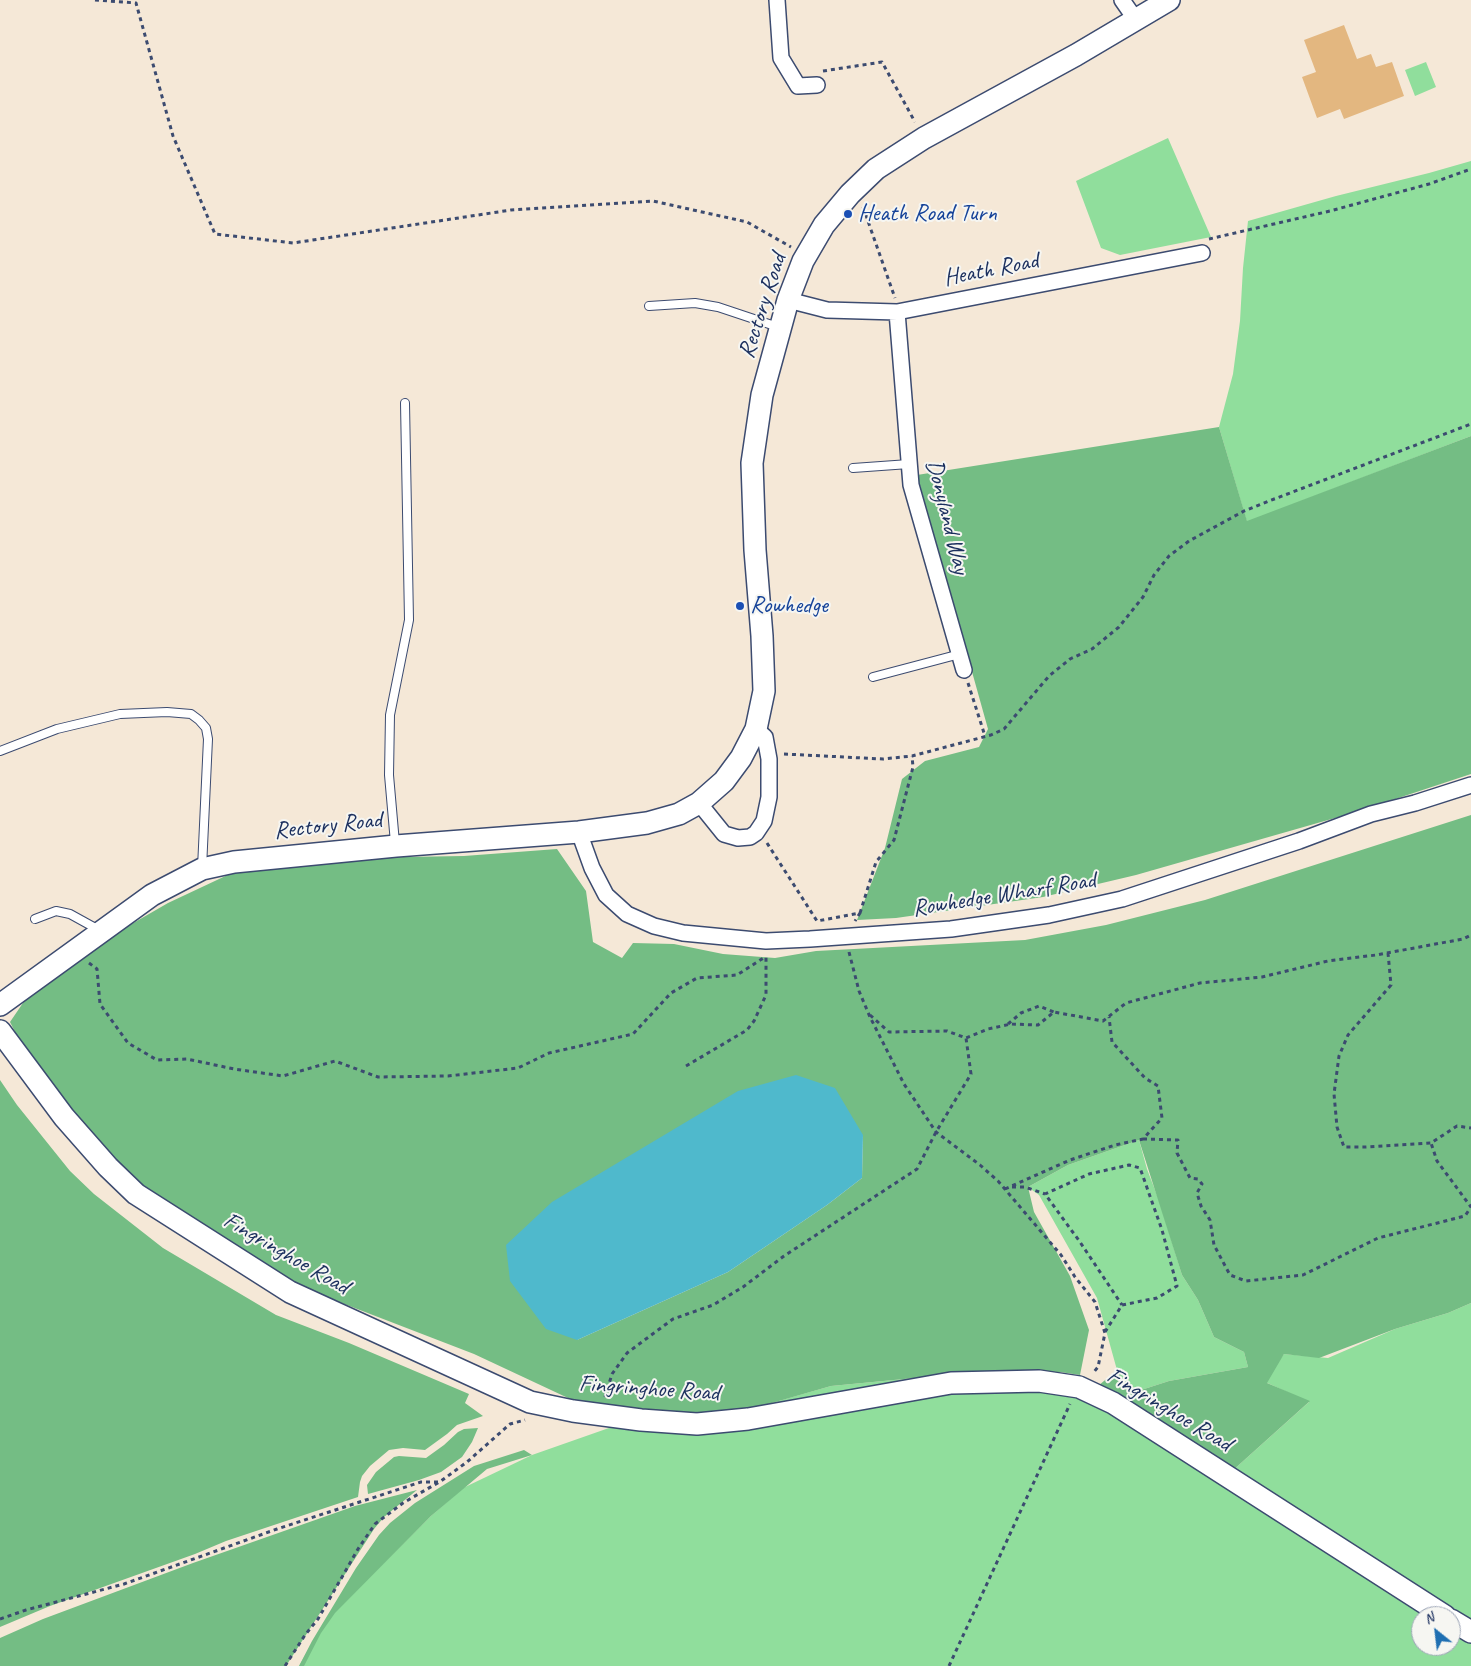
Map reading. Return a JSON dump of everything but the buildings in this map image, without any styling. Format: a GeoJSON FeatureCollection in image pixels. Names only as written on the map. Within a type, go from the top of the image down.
{"type":"FeatureCollection","features":[{"type":"Feature","properties":{"kind":"street"},"geometry":{"type":"LineString","coordinates":[[777,0],[781,58],[798,86]]}},
{"type":"Feature","properties":{"kind":"street"},"geometry":{"type":"LineString","coordinates":[[1122,0],[1136,20]]}},
{"type":"Feature","properties":{"kind":"street","name":"Rectory Road"},"geometry":{"type":"LineString","coordinates":[[0,1005],[152,895],[202,869],[234,862],[396,846],[579,832],[647,823],[678,814],[699,803],[724,781],[741,758],[756,729],[764,691],[762,636],[755,550],[752,463],[762,395],[788,300],[806,256],[824,225],[857,187],[876,170],[924,138],[1169,0]]}},
{"type":"Feature","properties":{"kind":"street"},"geometry":{"type":"LineString","coordinates":[[798,86],[817,85]]}},
{"type":"Feature","properties":{"kind":"street"},"geometry":{"type":"LineString","coordinates":[[791,100],[798,86]]}},
{"type":"Feature","properties":{"kind":"street","name":"Heath Road"},"geometry":{"type":"LineString","coordinates":[[788,300],[827,310],[899,312],[1202,253]]}},
{"type":"Feature","properties":{"kind":"street","name":"Donyland Way"},"geometry":{"type":"LineString","coordinates":[[899,312],[911,485],[964,670]]}},
{"type":"Feature","properties":{"kind":"street"},"geometry":{"type":"LineString","coordinates":[[699,803],[724,834],[738,838],[750,837],[758,830],[764,821],[769,797],[768,754],[765,737],[756,729]]}},
{"type":"Feature","properties":{"kind":"street","name":"Rowhedge Wharf Road"},"geometry":{"type":"LineString","coordinates":[[579,832],[592,868],[606,895],[627,914],[654,926],[683,933],[766,941],[851,937],[951,929],[1050,915],[1122,899],[1299,842],[1371,814],[1471,786]]}},
{"type":"Feature","properties":{"kind":"street","name":"Fingringhoe Road"},"geometry":{"type":"LineString","coordinates":[[0,1031],[64,1117],[108,1167],[136,1194],[290,1292],[530,1402],[602,1415],[697,1424],[748,1419],[951,1383],[1039,1381],[1079,1387],[1113,1403],[1429,1606]]}},
{"type":"Feature","properties":{"kind":"lane"},"geometry":{"type":"LineString","coordinates":[[649,306],[702,304],[718,307],[780,328]]}},
{"type":"Feature","properties":{"kind":"lane"},"geometry":{"type":"LineString","coordinates":[[396,846],[389,775],[390,715],[409,620],[405,403]]}},
{"type":"Feature","properties":{"kind":"lane"},"geometry":{"type":"LineString","coordinates":[[854,468],[909,464]]}},
{"type":"Feature","properties":{"kind":"lane"},"geometry":{"type":"LineString","coordinates":[[874,677],[960,654]]}},
{"type":"Feature","properties":{"kind":"lane"},"geometry":{"type":"LineString","coordinates":[[0,751],[58,729],[120,714],[168,712],[191,714],[200,720],[206,728],[208,739],[202,869]]}},
{"type":"Feature","properties":{"kind":"lane"},"geometry":{"type":"LineString","coordinates":[[35,919],[56,911],[70,914],[103,932]]}},
{"type":"Feature","properties":{"kind":"path"},"geometry":{"type":"LineString","coordinates":[[95,0],[136,3],[173,136],[215,234],[293,243],[511,210],[652,201],[747,222],[806,256]]}},
{"type":"Feature","properties":{"kind":"path"},"geometry":{"type":"LineString","coordinates":[[817,85],[820,71],[882,62],[924,138]]}},
{"type":"Feature","properties":{"kind":"path"},"geometry":{"type":"LineString","coordinates":[[1202,253],[1200,241],[1330,211],[1429,184],[1471,169]]}},
{"type":"Feature","properties":{"kind":"path"},"geometry":{"type":"LineString","coordinates":[[857,187],[899,312]]}},
{"type":"Feature","properties":{"kind":"path"},"geometry":{"type":"LineString","coordinates":[[768,754],[883,759],[912,756],[1004,729],[1048,676],[1070,659],[1092,649],[1119,627],[1143,597],[1154,575],[1169,556],[1189,541],[1244,511],[1471,424]]}},
{"type":"Feature","properties":{"kind":"path"},"geometry":{"type":"LineString","coordinates":[[964,670],[985,736]]}},
{"type":"Feature","properties":{"kind":"path"},"geometry":{"type":"LineString","coordinates":[[912,756],[913,767],[894,840],[876,862],[851,937],[859,990],[904,1084],[936,1132],[980,1165],[1005,1189],[1061,1255],[1095,1302],[1105,1333]]}},
{"type":"Feature","properties":{"kind":"path"},"geometry":{"type":"LineString","coordinates":[[758,830],[817,920],[860,913]]}},
{"type":"Feature","properties":{"kind":"path"},"geometry":{"type":"LineString","coordinates":[[851,937],[860,913]]}},
{"type":"Feature","properties":{"kind":"path"},"geometry":{"type":"LineString","coordinates":[[1007,1025],[1021,1013],[1039,1006],[1054,1012],[1103,1020],[1126,1003],[1200,983],[1262,977],[1328,961],[1388,953],[1463,939],[1471,935]]}},
{"type":"Feature","properties":{"kind":"path"},"geometry":{"type":"LineString","coordinates":[[686,1066],[746,1030],[754,1021],[766,995],[766,941]]}},
{"type":"Feature","properties":{"kind":"path"},"geometry":{"type":"LineString","coordinates":[[74,952],[97,969],[100,1004],[128,1043],[158,1060],[188,1059],[234,1069],[283,1076],[335,1060],[378,1077],[448,1076],[518,1068],[549,1053],[633,1034],[671,993],[697,978],[737,975],[765,957]]}},
{"type":"Feature","properties":{"kind":"path"},"geometry":{"type":"LineString","coordinates":[[1388,953],[1391,985],[1348,1035],[1339,1056],[1334,1094],[1336,1127],[1344,1147],[1366,1148],[1431,1143],[1457,1126],[1471,1128]]}},
{"type":"Feature","properties":{"kind":"path"},"geometry":{"type":"LineString","coordinates":[[868,1012],[889,1032],[946,1031],[966,1038],[988,1029],[1007,1025],[1038,1025],[1054,1012]]}},
{"type":"Feature","properties":{"kind":"path"},"geometry":{"type":"LineString","coordinates":[[1109,1017],[1112,1042],[1145,1078],[1158,1086],[1162,1118],[1143,1139]]}},
{"type":"Feature","properties":{"kind":"path"},"geometry":{"type":"LineString","coordinates":[[602,1415],[612,1374],[627,1353],[674,1319],[712,1305],[743,1287],[784,1256],[885,1192],[917,1169],[936,1132],[971,1074],[966,1038]]}},
{"type":"Feature","properties":{"kind":"path"},"geometry":{"type":"LineString","coordinates":[[1005,1189],[1070,1160],[1115,1145],[1143,1139],[1178,1140],[1177,1153],[1190,1178],[1198,1179],[1202,1184],[1197,1193],[1201,1206],[1210,1220],[1214,1245],[1230,1275],[1246,1281],[1303,1275],[1378,1238],[1465,1216],[1471,1207],[1437,1161],[1431,1143]]}},
{"type":"Feature","properties":{"kind":"path"},"geometry":{"type":"LineString","coordinates":[[949,1666],[1066,1412],[1079,1387],[1098,1367],[1105,1333],[1122,1305],[1157,1298],[1177,1286],[1162,1230],[1140,1168],[1129,1165],[1090,1174],[1045,1194]]}},
{"type":"Feature","properties":{"kind":"path"},"geometry":{"type":"LineString","coordinates":[[1010,1187],[1025,1187],[1045,1194],[1122,1305]]}},
{"type":"Feature","properties":{"kind":"path"},"geometry":{"type":"LineString","coordinates":[[285,1666],[318,1619],[358,1549],[375,1524],[403,1503],[467,1462],[510,1424],[523,1420],[533,1422]]}},
{"type":"Feature","properties":{"kind":"path"},"geometry":{"type":"LineString","coordinates":[[0,1619],[26,1610],[124,1584],[277,1529],[421,1482],[438,1482]]}},
{"type":"Feature","properties":{"kind":"green space"},"geometry":{"type":"Polygon","coordinates":[[[1426,62],[1436,87],[1415,96],[1405,70],[1426,62]]]}},
{"type":"Feature","properties":{"kind":"green space"},"geometry":{"type":"Polygon","coordinates":[[[1168,138],[1211,237],[1120,255],[1101,248],[1076,181],[1168,138]]]}},
{"type":"Feature","properties":{"kind":"green space"},"geometry":{"type":"Polygon","coordinates":[[[1471,161],[1471,436],[1247,522],[1219,427],[1233,374],[1240,321],[1248,221],[1471,161]]]}},
{"type":"Feature","properties":{"kind":"green space"},"geometry":{"type":"Polygon","coordinates":[[[1219,427],[1247,521],[1471,436],[1471,774],[1356,812],[1136,875],[1043,897],[896,918],[857,920],[885,848],[902,779],[925,761],[979,747],[988,729],[917,475],[1219,427]]]}},
{"type":"Feature","properties":{"kind":"green space"},"geometry":{"type":"Polygon","coordinates":[[[1471,815],[1471,1303],[1448,1313],[1395,1329],[1319,1358],[1284,1354],[1267,1383],[1310,1401],[1231,1472],[1098,1386],[1117,1370],[1125,1382],[1138,1391],[1169,1381],[1248,1367],[1244,1352],[1214,1337],[1198,1300],[1182,1275],[1139,1140],[1068,1165],[1028,1187],[1034,1212],[1070,1276],[1089,1330],[1080,1375],[1060,1372],[988,1371],[831,1386],[751,1409],[662,1416],[583,1405],[474,1354],[308,1290],[201,1230],[106,1160],[47,1095],[10,1022],[40,978],[79,960],[123,929],[168,903],[234,872],[343,858],[464,856],[557,849],[586,891],[593,942],[622,958],[633,943],[674,944],[723,954],[775,958],[816,951],[1025,940],[1106,925],[1205,900],[1471,815]],[[863,1135],[577,1340],[728,1272],[827,1205],[862,1178],[863,1135]]]}},
{"type":"Feature","properties":{"kind":"green space"},"geometry":{"type":"Polygon","coordinates":[[[0,1080],[17,1105],[70,1171],[94,1194],[163,1248],[276,1315],[349,1343],[469,1394],[465,1403],[483,1416],[457,1425],[425,1450],[403,1448],[389,1450],[370,1466],[362,1476],[358,1497],[226,1541],[50,1606],[0,1627],[0,1080]]]}},
{"type":"Feature","properties":{"kind":"green space"},"geometry":{"type":"Polygon","coordinates":[[[1139,1140],[1182,1275],[1198,1300],[1214,1337],[1244,1352],[1248,1367],[1169,1381],[1138,1391],[1125,1382],[1117,1370],[1097,1298],[1039,1195],[1028,1187],[1068,1165],[1139,1140]]]}},
{"type":"Feature","properties":{"kind":"green space"},"geometry":{"type":"Polygon","coordinates":[[[1471,1303],[1471,1666],[299,1666],[324,1622],[431,1516],[463,1488],[532,1455],[663,1409],[750,1409],[831,1386],[988,1371],[1080,1375],[1231,1472],[1309,1402],[1263,1381],[1284,1354],[1328,1358],[1395,1329],[1448,1313],[1471,1303]]]}},
{"type":"Feature","properties":{"kind":"green space"},"geometry":{"type":"Polygon","coordinates":[[[478,1428],[472,1442],[462,1457],[441,1472],[368,1494],[367,1485],[376,1472],[394,1457],[426,1458],[458,1432],[464,1429],[478,1428]]]}},
{"type":"Feature","properties":{"kind":"green space"},"geometry":{"type":"Polygon","coordinates":[[[524,1450],[532,1455],[487,1469],[431,1516],[335,1613],[321,1633],[304,1666],[299,1666],[356,1568],[379,1535],[390,1523],[415,1503],[474,1466],[524,1450]]]}},
{"type":"Feature","properties":{"kind":"green space"},"geometry":{"type":"Polygon","coordinates":[[[417,1490],[384,1517],[374,1529],[286,1666],[0,1666],[0,1638],[43,1619],[193,1563],[355,1506],[417,1490]]]}},
{"type":"Feature","properties":{"kind":"water"},"geometry":{"type":"Polygon","coordinates":[[[796,1075],[835,1088],[863,1135],[862,1178],[827,1205],[728,1272],[577,1340],[546,1329],[510,1281],[506,1245],[552,1202],[738,1091],[796,1075]]]}},
{"type":"Feature","properties":{"kind":"place","name":"Heath Road Turn"},"geometry":{"type":"Point","coordinates":[848,214]}},
{"type":"Feature","properties":{"kind":"place","name":"Rowhedge"},"geometry":{"type":"Point","coordinates":[740,606]}}]}
